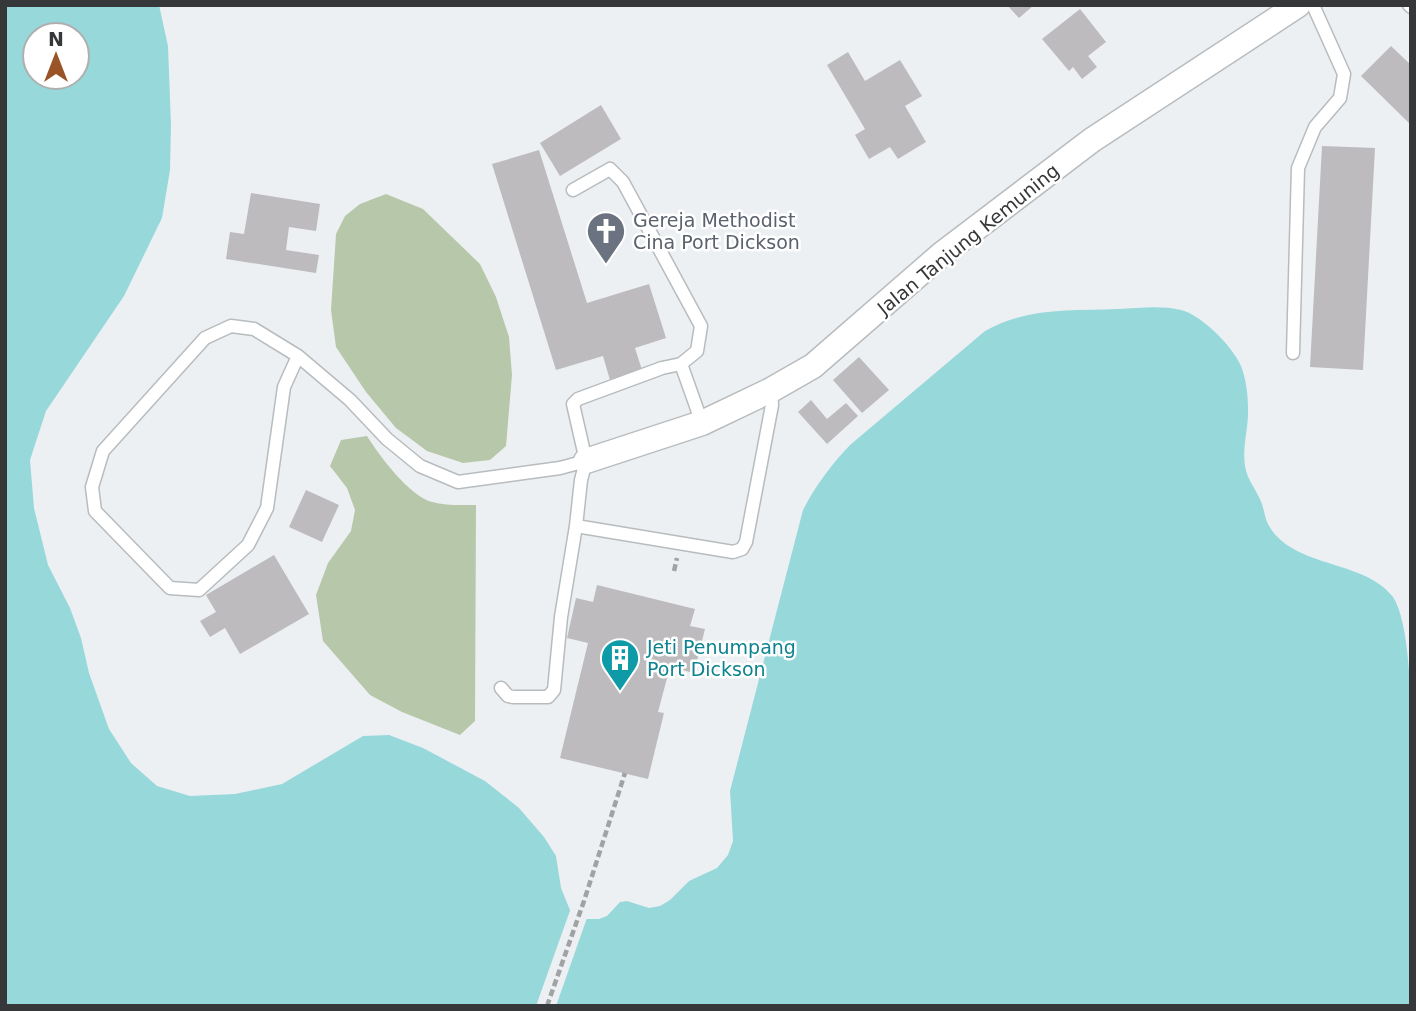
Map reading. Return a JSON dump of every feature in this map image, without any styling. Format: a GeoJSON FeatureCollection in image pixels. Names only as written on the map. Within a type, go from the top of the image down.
{"type":"FeatureCollection","features":[{"type":"Feature","properties":{"kind":"street","name":"Jalan Tanjung Kemuning"},"geometry":{"type":"LineString","coordinates":[[586,461],[702,423],[771,390],[813,366],[942,254],[1092,141],[1298,5]]}},
{"type":"Feature","properties":{"kind":"lane"},"geometry":{"type":"LineString","coordinates":[[1293,353],[1298,168],[1315,127],[1340,97],[1344,74],[1313,5]]}},
{"type":"Feature","properties":{"kind":"lane"},"geometry":{"type":"LineString","coordinates":[[501,688],[508,696],[548,697],[554,690],[561,617],[586,461],[573,404],[578,399],[650,372],[681,364],[697,351],[701,326],[623,182],[610,169],[573,190]]}},
{"type":"Feature","properties":{"kind":"lane"},"geometry":{"type":"LineString","coordinates":[[298,356],[284,387],[267,508],[248,545],[199,590],[170,588],[95,511],[92,487],[103,451],[205,338],[230,326],[254,329],[298,356],[350,400],[387,439],[420,466],[458,482],[560,468],[586,461]]}},
{"type":"Feature","properties":{"kind":"lane"},"geometry":{"type":"LineString","coordinates":[[681,364],[702,423]]}},
{"type":"Feature","properties":{"kind":"lane"},"geometry":{"type":"LineString","coordinates":[[576,526],[733,552],[742,549],[746,542],[772,405],[771,390]]}},
{"type":"Feature","properties":{"kind":"path"},"geometry":{"type":"LineString","coordinates":[[547,1006],[625,773]]}},
{"type":"Feature","properties":{"kind":"green space"},"geometry":{"type":"Polygon","coordinates":[[[386,194],[423,209],[480,264],[496,297],[509,337],[512,375],[506,446],[490,460],[463,463],[427,451],[396,428],[366,392],[336,347],[331,310],[336,234],[345,216],[360,204],[386,194]]]}},
{"type":"Feature","properties":{"kind":"green space"},"geometry":{"type":"Polygon","coordinates":[[[367,436],[395,474],[423,498],[443,504],[476,505],[475,721],[460,735],[402,712],[370,695],[323,641],[316,595],[328,563],[351,531],[355,510],[347,488],[330,466],[341,440],[367,436]]]}},
{"type":"Feature","properties":{"kind":"water"},"geometry":{"type":"Polygon","coordinates":[[[5,5],[159,5],[168,46],[170,170],[162,218],[124,296],[46,411],[30,460],[34,508],[48,565],[70,608],[109,729],[131,763],[157,786],[190,796],[235,794],[282,784],[363,736],[389,735],[423,748],[485,781],[519,808],[556,856],[561,888],[570,910],[586,919],[599,919],[607,916],[620,902],[627,901],[649,908],[660,906],[689,881],[717,868],[728,855],[733,841],[730,791],[803,510],[830,468],[850,445],[985,331],[1001,323],[1050,312],[1150,307],[1181,310],[1198,318],[1216,333],[1237,358],[1243,371],[1248,403],[1245,466],[1268,524],[1279,538],[1294,549],[1365,576],[1381,585],[1393,597],[1400,614],[1406,639],[1411,699],[1411,1006],[5,1006],[5,5]]]}},
{"type":"Feature","properties":{"kind":"pier"},"geometry":{"type":"Polygon","coordinates":[[[572,905],[588,915],[556,1006],[536,1006],[572,905]]]}},
{"type":"Feature","properties":{"kind":"building"},"geometry":{"type":"Polygon","coordinates":[[[1007,5],[1034,5],[1019,18],[1007,5]]]}},
{"type":"Feature","properties":{"kind":"building"},"geometry":{"type":"Polygon","coordinates":[[[1080,9],[1106,42],[1088,56],[1097,67],[1082,79],[1073,67],[1069,71],[1042,39],[1080,9]]]}},
{"type":"Feature","properties":{"kind":"building"},"geometry":{"type":"Polygon","coordinates":[[[1391,46],[1411,65],[1411,125],[1361,76],[1391,46]]]}},
{"type":"Feature","properties":{"kind":"building"},"geometry":{"type":"Polygon","coordinates":[[[848,52],[865,81],[900,60],[922,96],[905,106],[926,142],[898,159],[890,147],[869,159],[855,135],[865,129],[827,65],[848,52]]]}},
{"type":"Feature","properties":{"kind":"building"},"geometry":{"type":"Polygon","coordinates":[[[601,105],[621,139],[560,176],[540,143],[601,105]]]}},
{"type":"Feature","properties":{"kind":"building"},"geometry":{"type":"Polygon","coordinates":[[[1322,146],[1375,148],[1363,370],[1310,367],[1322,146]]]}},
{"type":"Feature","properties":{"kind":"building"},"geometry":{"type":"Polygon","coordinates":[[[539,150],[587,303],[649,284],[666,338],[635,348],[642,370],[610,380],[603,356],[556,370],[492,164],[539,150]]]}},
{"type":"Feature","properties":{"kind":"building"},"geometry":{"type":"Polygon","coordinates":[[[251,193],[320,204],[316,231],[289,227],[286,250],[319,255],[316,273],[226,259],[230,232],[244,234],[251,193]]]}},
{"type":"Feature","properties":{"kind":"building"},"geometry":{"type":"Polygon","coordinates":[[[859,357],[889,390],[862,413],[833,380],[859,357]]]}},
{"type":"Feature","properties":{"kind":"building"},"geometry":{"type":"Polygon","coordinates":[[[811,400],[827,419],[846,403],[858,416],[827,444],[798,412],[811,400]]]}},
{"type":"Feature","properties":{"kind":"building"},"geometry":{"type":"Polygon","coordinates":[[[306,490],[339,505],[322,542],[289,527],[306,490]]]}},
{"type":"Feature","properties":{"kind":"building"},"geometry":{"type":"Polygon","coordinates":[[[274,555],[309,614],[240,654],[225,628],[210,637],[200,621],[216,612],[206,595],[274,555]]]}},
{"type":"Feature","properties":{"kind":"building","name":"Jeti Penumpang Port Dickson"},"geometry":{"type":"Polygon","coordinates":[[[597,585],[695,609],[690,626],[705,629],[694,673],[670,667],[658,712],[664,713],[648,779],[560,758],[588,643],[567,638],[576,598],[593,602],[597,585]]]}},
{"type":"Feature","properties":{"kind":"place","name":"Gereja Methodist Cina Port Dickson"},"geometry":{"type":"Point","coordinates":[606,265]}},
{"type":"Feature","properties":{"kind":"place","name":"Jeti Penumpang Port Dickson"},"geometry":{"type":"Point","coordinates":[620,692]}}]}
